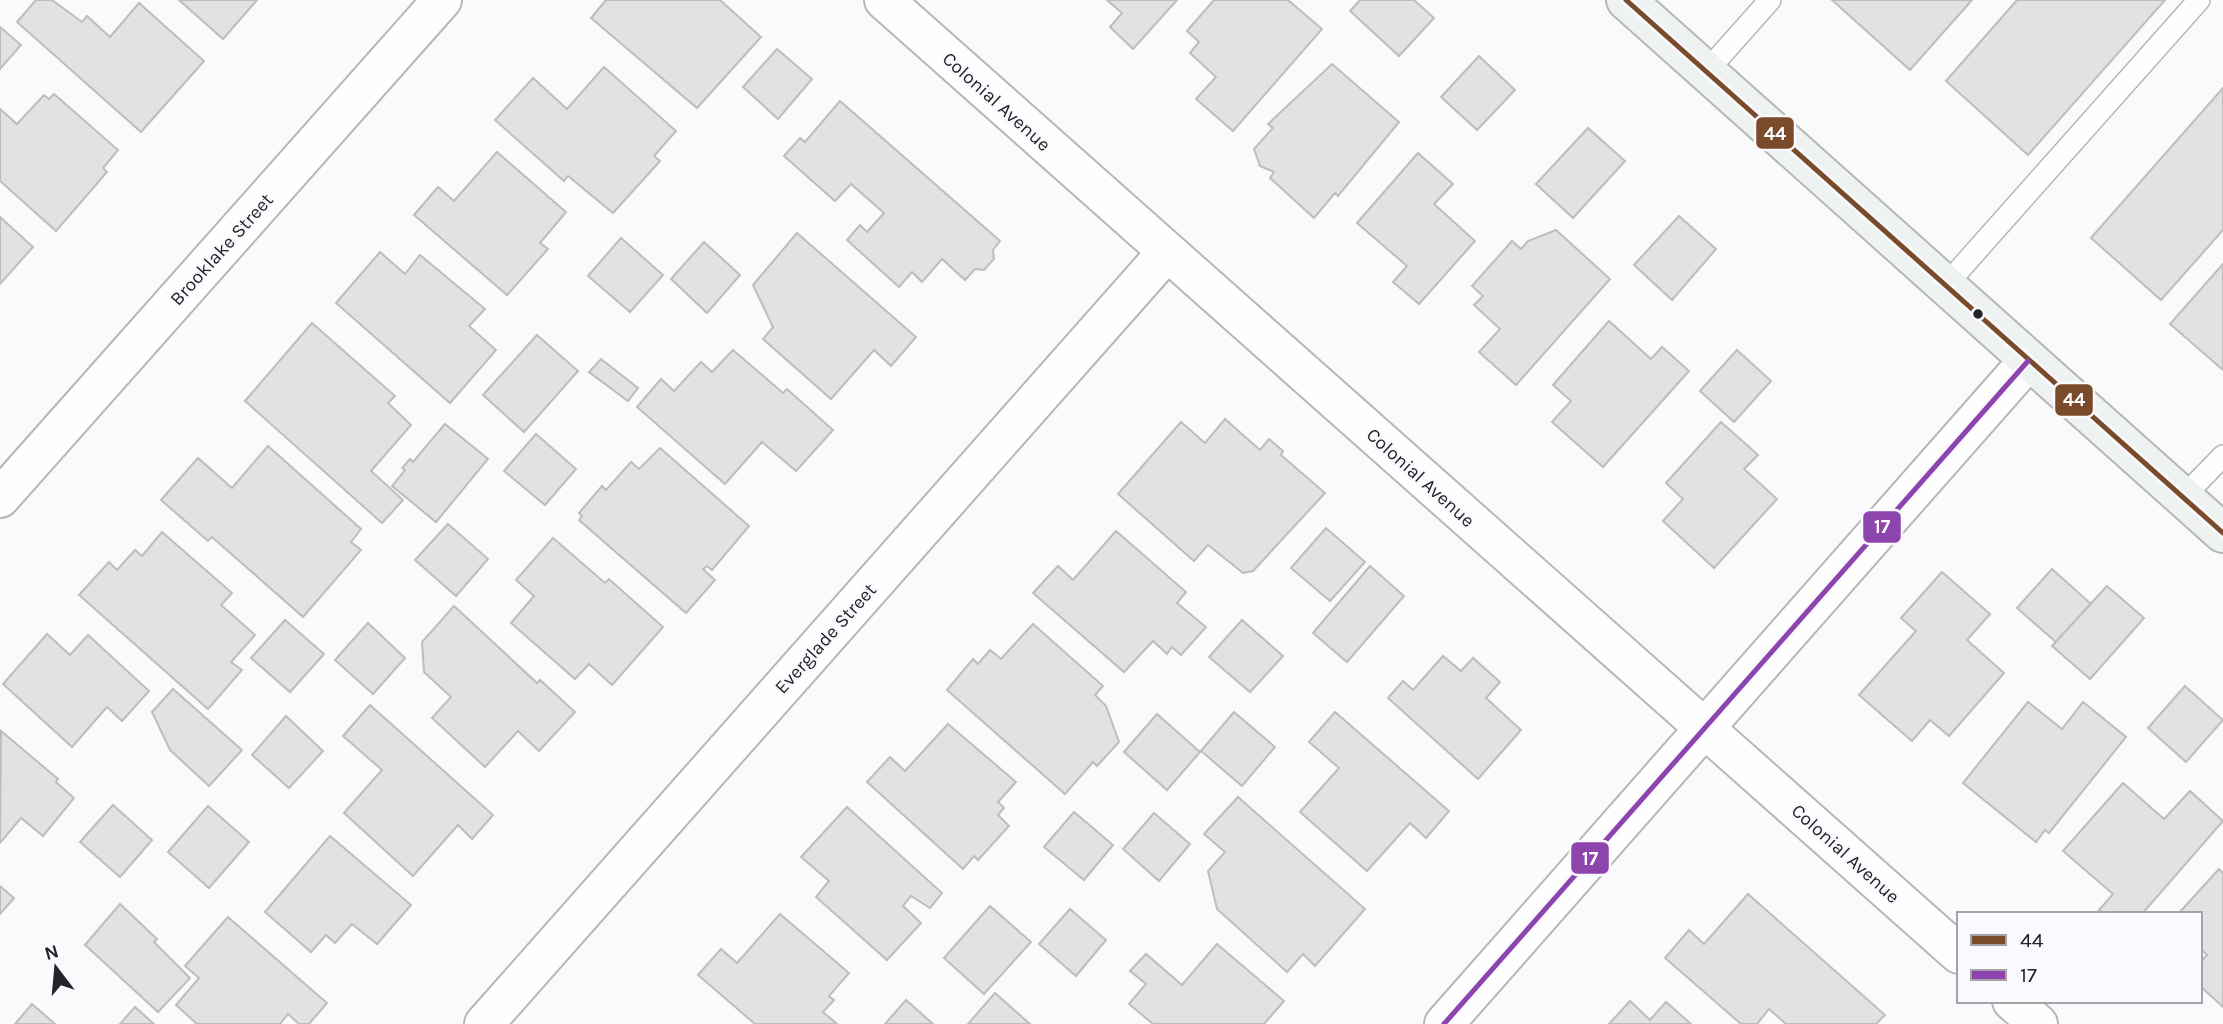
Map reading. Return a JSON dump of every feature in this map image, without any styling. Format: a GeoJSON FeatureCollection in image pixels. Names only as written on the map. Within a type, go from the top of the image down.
{"type":"FeatureCollection","features":[{"type":"Feature","properties":{"kind":"main road"},"geometry":{"type":"LineString","coordinates":[[1626,0],[2223,533]]}},
{"type":"Feature","properties":{"kind":"street","name":"Brooklake Street"},"geometry":{"type":"LineString","coordinates":[[0,498],[442,0]]}},
{"type":"Feature","properties":{"kind":"street","name":"Colonial Avenue"},"geometry":{"type":"LineString","coordinates":[[884,0],[1957,952]]}},
{"type":"Feature","properties":{"kind":"street","name":"Everglade Street"},"geometry":{"type":"LineString","coordinates":[[484,1024],[1167,252]]}},
{"type":"Feature","properties":{"kind":"street"},"geometry":{"type":"LineString","coordinates":[[1444,1024],[2028,360]]}},
{"type":"Feature","properties":{"kind":"street"},"geometry":{"type":"LineString","coordinates":[[2014,1003],[2038,1024]]}},
{"type":"Feature","properties":{"kind":"lane"},"geometry":{"type":"LineString","coordinates":[[1706,72],[1770,0]]}},
{"type":"Feature","properties":{"kind":"lane"},"geometry":{"type":"LineString","coordinates":[[1945,286],[2199,0]]}},
{"type":"Feature","properties":{"kind":"lane"},"geometry":{"type":"LineString","coordinates":[[2182,497],[2223,456]]}},
{"type":"Feature","properties":{"kind":"building"},"geometry":{"type":"Polygon","coordinates":[[[36,0],[52,0],[82,22],[87,16],[110,37],[139,3],[204,61],[141,132],[17,22],[36,0]]]}},
{"type":"Feature","properties":{"kind":"building"},"geometry":{"type":"Polygon","coordinates":[[[179,0],[257,0],[223,39],[179,0]]]}},
{"type":"Feature","properties":{"kind":"building"},"geometry":{"type":"Polygon","coordinates":[[[606,0],[720,0],[761,37],[697,108],[591,18],[606,0]]]}},
{"type":"Feature","properties":{"kind":"building"},"geometry":{"type":"Polygon","coordinates":[[[1107,0],[1177,0],[1133,49],[1110,27],[1122,13],[1107,0]]]}},
{"type":"Feature","properties":{"kind":"building"},"geometry":{"type":"Polygon","coordinates":[[[1214,0],[1288,0],[1322,29],[1233,131],[1196,99],[1216,77],[1190,53],[1199,42],[1187,31],[1214,0]]]}},
{"type":"Feature","properties":{"kind":"building"},"geometry":{"type":"Polygon","coordinates":[[[1360,0],[1414,0],[1434,18],[1399,56],[1350,11],[1360,0]]]}},
{"type":"Feature","properties":{"kind":"building"},"geometry":{"type":"Polygon","coordinates":[[[1832,0],[1972,0],[1910,70],[1832,0]]]}},
{"type":"Feature","properties":{"kind":"building"},"geometry":{"type":"Polygon","coordinates":[[[2017,0],[2165,0],[2028,155],[1946,81],[2017,0]]]}},
{"type":"Feature","properties":{"kind":"building"},"geometry":{"type":"Polygon","coordinates":[[[0,27],[21,45],[0,69],[0,27]]]}},
{"type":"Feature","properties":{"kind":"building"},"geometry":{"type":"Polygon","coordinates":[[[777,49],[812,79],[778,119],[743,87],[777,49]]]}},
{"type":"Feature","properties":{"kind":"building"},"geometry":{"type":"Polygon","coordinates":[[[1479,56],[1515,90],[1477,130],[1441,97],[1479,56]]]}},
{"type":"Feature","properties":{"kind":"building"},"geometry":{"type":"Polygon","coordinates":[[[1332,64],[1399,122],[1338,196],[1335,193],[1314,218],[1270,178],[1274,172],[1260,166],[1254,149],[1273,128],[1268,124],[1332,64]]]}},
{"type":"Feature","properties":{"kind":"building"},"geometry":{"type":"Polygon","coordinates":[[[604,67],[676,131],[654,156],[660,161],[613,213],[568,176],[564,181],[495,120],[533,78],[567,109],[604,67]]]}},
{"type":"Feature","properties":{"kind":"building"},"geometry":{"type":"Polygon","coordinates":[[[2223,88],[2223,230],[2161,300],[2091,238],[2223,88]]]}},
{"type":"Feature","properties":{"kind":"building"},"geometry":{"type":"Polygon","coordinates":[[[54,94],[118,150],[103,168],[107,172],[56,231],[0,181],[0,109],[17,124],[44,95],[49,99],[54,94]]]}},
{"type":"Feature","properties":{"kind":"building"},"geometry":{"type":"Polygon","coordinates":[[[840,101],[1000,241],[993,250],[994,259],[984,270],[975,269],[965,280],[942,259],[922,282],[912,272],[899,287],[847,240],[860,225],[867,232],[884,213],[851,184],[835,201],[784,156],[800,138],[805,142],[840,101]]]}},
{"type":"Feature","properties":{"kind":"building"},"geometry":{"type":"Polygon","coordinates":[[[1588,128],[1625,161],[1573,218],[1536,184],[1588,128]]]}},
{"type":"Feature","properties":{"kind":"building"},"geometry":{"type":"Polygon","coordinates":[[[497,152],[566,212],[540,243],[548,249],[507,295],[414,215],[438,187],[454,201],[497,152]]]}},
{"type":"Feature","properties":{"kind":"building"},"geometry":{"type":"Polygon","coordinates":[[[1418,153],[1453,184],[1434,204],[1475,241],[1419,304],[1393,282],[1407,266],[1357,223],[1418,153]]]}},
{"type":"Feature","properties":{"kind":"building"},"geometry":{"type":"Polygon","coordinates":[[[1679,216],[1716,249],[1672,300],[1634,265],[1679,216]]]}},
{"type":"Feature","properties":{"kind":"building"},"geometry":{"type":"Polygon","coordinates":[[[0,217],[33,247],[0,284],[0,217]]]}},
{"type":"Feature","properties":{"kind":"building"},"geometry":{"type":"Polygon","coordinates":[[[1556,230],[1610,279],[1516,385],[1479,352],[1500,329],[1474,305],[1483,296],[1472,286],[1512,241],[1521,249],[1528,241],[1556,230]]]}},
{"type":"Feature","properties":{"kind":"building"},"geometry":{"type":"Polygon","coordinates":[[[797,233],[916,337],[891,366],[874,350],[831,399],[763,339],[773,327],[753,285],[797,233]]]}},
{"type":"Feature","properties":{"kind":"building"},"geometry":{"type":"Polygon","coordinates":[[[621,238],[663,275],[630,312],[588,276],[621,238]]]}},
{"type":"Feature","properties":{"kind":"building"},"geometry":{"type":"Polygon","coordinates":[[[704,242],[740,275],[707,313],[671,279],[704,242]]]}},
{"type":"Feature","properties":{"kind":"building"},"geometry":{"type":"Polygon","coordinates":[[[380,252],[405,274],[420,255],[485,309],[469,326],[496,350],[450,403],[336,303],[380,252]]]}},
{"type":"Feature","properties":{"kind":"building"},"geometry":{"type":"Polygon","coordinates":[[[2223,264],[2223,370],[2170,324],[2223,264]]]}},
{"type":"Feature","properties":{"kind":"building"},"geometry":{"type":"Polygon","coordinates":[[[1609,321],[1651,359],[1662,347],[1689,371],[1603,467],[1552,422],[1571,401],[1553,385],[1609,321]]]}},
{"type":"Feature","properties":{"kind":"building"},"geometry":{"type":"Polygon","coordinates":[[[312,323],[395,396],[388,403],[411,425],[371,471],[403,500],[382,523],[245,401],[312,323]]]}},
{"type":"Feature","properties":{"kind":"building"},"geometry":{"type":"Polygon","coordinates":[[[537,335],[578,371],[524,432],[483,395],[537,335]]]}},
{"type":"Feature","properties":{"kind":"building"},"geometry":{"type":"Polygon","coordinates":[[[733,350],[783,393],[787,389],[833,430],[796,471],[762,442],[725,484],[637,407],[661,379],[674,391],[701,362],[712,372],[733,350]]]}},
{"type":"Feature","properties":{"kind":"building"},"geometry":{"type":"Polygon","coordinates":[[[1737,350],[1771,381],[1734,422],[1700,391],[1737,350]]]}},
{"type":"Feature","properties":{"kind":"building"},"geometry":{"type":"Polygon","coordinates":[[[601,359],[638,388],[628,401],[589,372],[601,359]]]}},
{"type":"Feature","properties":{"kind":"building"},"geometry":{"type":"Polygon","coordinates":[[[1225,419],[1260,450],[1269,439],[1283,451],[1281,455],[1325,493],[1253,571],[1243,573],[1208,545],[1194,561],[1118,494],[1181,422],[1205,443],[1225,419]]]}},
{"type":"Feature","properties":{"kind":"building"},"geometry":{"type":"Polygon","coordinates":[[[1721,422],[1758,455],[1744,469],[1777,499],[1714,568],[1663,521],[1683,499],[1666,483],[1721,422]]]}},
{"type":"Feature","properties":{"kind":"building"},"geometry":{"type":"Polygon","coordinates":[[[445,424],[488,459],[436,522],[392,486],[405,470],[402,468],[410,459],[413,462],[445,424]]]}},
{"type":"Feature","properties":{"kind":"building"},"geometry":{"type":"Polygon","coordinates":[[[536,434],[576,469],[545,505],[504,471],[536,434]]]}},
{"type":"Feature","properties":{"kind":"building"},"geometry":{"type":"Polygon","coordinates":[[[268,446],[361,529],[351,542],[361,550],[303,617],[212,537],[208,541],[161,500],[198,458],[232,488],[268,446]]]}},
{"type":"Feature","properties":{"kind":"building"},"geometry":{"type":"Polygon","coordinates":[[[660,448],[749,526],[712,570],[707,566],[703,569],[715,580],[686,613],[579,520],[582,516],[579,513],[602,486],[606,490],[631,462],[639,469],[660,448]]]}},
{"type":"Feature","properties":{"kind":"building"},"geometry":{"type":"Polygon","coordinates":[[[448,524],[488,559],[456,596],[415,560],[448,524]]]}},
{"type":"Feature","properties":{"kind":"building"},"geometry":{"type":"Polygon","coordinates":[[[1326,528],[1365,562],[1330,601],[1291,568],[1326,528]]]}},
{"type":"Feature","properties":{"kind":"building"},"geometry":{"type":"Polygon","coordinates":[[[1116,531],[1186,592],[1177,603],[1206,627],[1181,655],[1172,647],[1167,654],[1153,641],[1124,672],[1033,593],[1058,566],[1073,580],[1116,531]]]}},
{"type":"Feature","properties":{"kind":"building"},"geometry":{"type":"Polygon","coordinates":[[[162,532],[232,593],[221,605],[255,635],[231,662],[242,670],[208,709],[79,595],[109,562],[117,570],[135,550],[142,556],[162,532]]]}},
{"type":"Feature","properties":{"kind":"building"},"geometry":{"type":"Polygon","coordinates":[[[553,538],[605,583],[609,579],[663,627],[612,685],[589,664],[575,679],[511,623],[534,596],[516,580],[553,538]]]}},
{"type":"Feature","properties":{"kind":"building"},"geometry":{"type":"Polygon","coordinates":[[[1370,566],[1404,596],[1347,662],[1313,633],[1370,566]]]}},
{"type":"Feature","properties":{"kind":"building"},"geometry":{"type":"Polygon","coordinates":[[[2052,569],[2091,604],[2056,642],[2017,608],[2052,569]]]}},
{"type":"Feature","properties":{"kind":"building"},"geometry":{"type":"Polygon","coordinates":[[[1942,572],[1990,614],[1967,640],[2004,673],[1949,736],[1930,720],[1912,741],[1859,695],[1916,631],[1901,618],[1942,572]]]}},
{"type":"Feature","properties":{"kind":"building"},"geometry":{"type":"Polygon","coordinates":[[[2107,586],[2144,618],[2090,679],[2052,646],[2107,586]]]}},
{"type":"Feature","properties":{"kind":"building"},"geometry":{"type":"Polygon","coordinates":[[[454,606],[537,683],[540,680],[575,712],[539,751],[518,731],[485,767],[432,718],[451,697],[424,672],[422,642],[454,606]]]}},
{"type":"Feature","properties":{"kind":"building"},"geometry":{"type":"Polygon","coordinates":[[[285,620],[324,654],[290,692],[251,658],[285,620]]]}},
{"type":"Feature","properties":{"kind":"building"},"geometry":{"type":"Polygon","coordinates":[[[1242,620],[1283,656],[1250,692],[1209,657],[1242,620]]]}},
{"type":"Feature","properties":{"kind":"building"},"geometry":{"type":"Polygon","coordinates":[[[368,623],[405,658],[373,694],[335,660],[368,623]]]}},
{"type":"Feature","properties":{"kind":"building"},"geometry":{"type":"Polygon","coordinates":[[[1033,624],[1103,686],[1095,695],[1106,706],[1119,742],[1097,766],[1093,762],[1065,794],[947,690],[973,659],[978,664],[990,650],[1001,659],[1033,624]]]}},
{"type":"Feature","properties":{"kind":"building"},"geometry":{"type":"Polygon","coordinates":[[[47,634],[70,655],[88,635],[149,691],[122,721],[107,707],[72,747],[3,684],[47,634]]]}},
{"type":"Feature","properties":{"kind":"building"},"geometry":{"type":"Polygon","coordinates":[[[1443,656],[1461,671],[1473,658],[1500,682],[1486,698],[1521,730],[1478,779],[1388,698],[1403,681],[1413,690],[1443,656]]]}},
{"type":"Feature","properties":{"kind":"building"},"geometry":{"type":"Polygon","coordinates":[[[2185,686],[2223,720],[2186,762],[2148,728],[2185,686]]]}},
{"type":"Feature","properties":{"kind":"building"},"geometry":{"type":"Polygon","coordinates":[[[173,689],[242,750],[209,786],[170,750],[152,712],[173,689]]]}},
{"type":"Feature","properties":{"kind":"building"},"geometry":{"type":"Polygon","coordinates":[[[2028,702],[2062,729],[2083,702],[2126,737],[2049,833],[2045,830],[2036,842],[1963,783],[2028,702]]]}},
{"type":"Feature","properties":{"kind":"building"},"geometry":{"type":"Polygon","coordinates":[[[370,705],[493,815],[472,839],[458,825],[413,876],[344,813],[382,770],[343,736],[370,705]]]}},
{"type":"Feature","properties":{"kind":"building"},"geometry":{"type":"Polygon","coordinates":[[[1234,712],[1275,747],[1242,786],[1201,751],[1234,712]]]}},
{"type":"Feature","properties":{"kind":"building"},"geometry":{"type":"Polygon","coordinates":[[[1335,712],[1449,811],[1426,838],[1410,823],[1367,871],[1300,812],[1339,768],[1309,742],[1335,712]]]}},
{"type":"Feature","properties":{"kind":"building"},"geometry":{"type":"Polygon","coordinates":[[[1157,714],[1200,752],[1167,790],[1124,752],[1157,714]]]}},
{"type":"Feature","properties":{"kind":"building"},"geometry":{"type":"Polygon","coordinates":[[[286,716],[323,751],[289,788],[252,755],[286,716]]]}},
{"type":"Feature","properties":{"kind":"building"},"geometry":{"type":"Polygon","coordinates":[[[948,724],[1016,782],[998,802],[1004,808],[998,815],[1009,826],[978,860],[974,856],[963,869],[867,782],[890,757],[905,771],[948,724]]]}},
{"type":"Feature","properties":{"kind":"building"},"geometry":{"type":"Polygon","coordinates":[[[1,731],[58,779],[56,782],[74,798],[43,836],[21,818],[0,843],[1,731]]]}},
{"type":"Feature","properties":{"kind":"building"},"geometry":{"type":"Polygon","coordinates":[[[2123,783],[2164,819],[2190,791],[2223,821],[2144,912],[2102,912],[2099,910],[2113,894],[2063,851],[2123,783]]]}},
{"type":"Feature","properties":{"kind":"building"},"geometry":{"type":"Polygon","coordinates":[[[1238,797],[1365,909],[1315,966],[1303,954],[1287,972],[1217,909],[1208,871],[1225,852],[1204,834],[1238,797]]]}},
{"type":"Feature","properties":{"kind":"building"},"geometry":{"type":"Polygon","coordinates":[[[113,805],[152,840],[120,877],[80,842],[113,805]]]}},
{"type":"Feature","properties":{"kind":"building"},"geometry":{"type":"Polygon","coordinates":[[[208,806],[249,842],[209,888],[168,852],[208,806]]]}},
{"type":"Feature","properties":{"kind":"building"},"geometry":{"type":"Polygon","coordinates":[[[847,807],[942,893],[930,908],[911,896],[903,906],[921,923],[887,960],[816,897],[829,881],[801,857],[847,807]]]}},
{"type":"Feature","properties":{"kind":"building"},"geometry":{"type":"Polygon","coordinates":[[[1074,812],[1113,845],[1084,880],[1044,847],[1074,812]]]}},
{"type":"Feature","properties":{"kind":"building"},"geometry":{"type":"Polygon","coordinates":[[[1154,813],[1190,844],[1159,881],[1123,849],[1154,813]]]}},
{"type":"Feature","properties":{"kind":"building"},"geometry":{"type":"Polygon","coordinates":[[[330,836],[411,905],[377,944],[352,924],[335,943],[326,935],[311,952],[265,912],[330,836]]]}},
{"type":"Feature","properties":{"kind":"building"},"geometry":{"type":"Polygon","coordinates":[[[2219,869],[2223,873],[2223,1007],[2202,988],[2202,961],[2207,955],[2202,950],[2202,912],[2180,912],[2219,869]]]}},
{"type":"Feature","properties":{"kind":"building"},"geometry":{"type":"Polygon","coordinates":[[[0,886],[14,898],[0,914],[0,886]]]}},
{"type":"Feature","properties":{"kind":"building"},"geometry":{"type":"Polygon","coordinates":[[[1748,894],[1885,1015],[1876,1024],[1786,1024],[1769,1009],[1757,1024],[1741,1024],[1665,958],[1689,930],[1704,944],[1748,894]]]}},
{"type":"Feature","properties":{"kind":"building"},"geometry":{"type":"Polygon","coordinates":[[[120,904],[157,939],[154,942],[190,978],[158,1012],[85,945],[120,904]]]}},
{"type":"Feature","properties":{"kind":"building"},"geometry":{"type":"Polygon","coordinates":[[[990,906],[1031,942],[984,994],[944,958],[990,906]]]}},
{"type":"Feature","properties":{"kind":"building"},"geometry":{"type":"Polygon","coordinates":[[[1070,909],[1106,940],[1076,976],[1039,944],[1070,909]]]}},
{"type":"Feature","properties":{"kind":"building"},"geometry":{"type":"Polygon","coordinates":[[[780,914],[849,973],[829,996],[834,1000],[823,1012],[837,1024],[755,1024],[698,975],[721,949],[737,963],[780,914]]]}},
{"type":"Feature","properties":{"kind":"building"},"geometry":{"type":"Polygon","coordinates":[[[228,917],[327,1003],[309,1024],[299,1024],[288,1014],[280,1024],[197,1024],[176,1005],[199,978],[185,966],[228,917]]]}},
{"type":"Feature","properties":{"kind":"building"},"geometry":{"type":"Polygon","coordinates":[[[1217,944],[1284,1001],[1264,1024],[1153,1024],[1129,1004],[1146,984],[1130,971],[1146,954],[1182,985],[1217,944]]]}},
{"type":"Feature","properties":{"kind":"building"},"geometry":{"type":"Polygon","coordinates":[[[995,993],[1030,1024],[968,1024],[995,993]]]}},
{"type":"Feature","properties":{"kind":"building"},"geometry":{"type":"Polygon","coordinates":[[[906,1000],[933,1024],[885,1024],[906,1000]]]}},
{"type":"Feature","properties":{"kind":"building"},"geometry":{"type":"Polygon","coordinates":[[[1630,1001],[1650,1020],[1666,1002],[1691,1024],[1609,1024],[1630,1001]]]}},
{"type":"Feature","properties":{"kind":"building"},"geometry":{"type":"Polygon","coordinates":[[[32,1004],[55,1024],[15,1024],[32,1004]]]}},
{"type":"Feature","properties":{"kind":"building"},"geometry":{"type":"Polygon","coordinates":[[[135,1007],[154,1024],[120,1024],[135,1007]]]}},
{"type":"Feature","properties":{"kind":"transit line","name":"44"},"geometry":{"type":"LineString","coordinates":[[1626,0],[2223,533]]}},
{"type":"Feature","properties":{"kind":"transit line","name":"17"},"geometry":{"type":"LineString","coordinates":[[1444,1024],[2028,361]]}}]}
